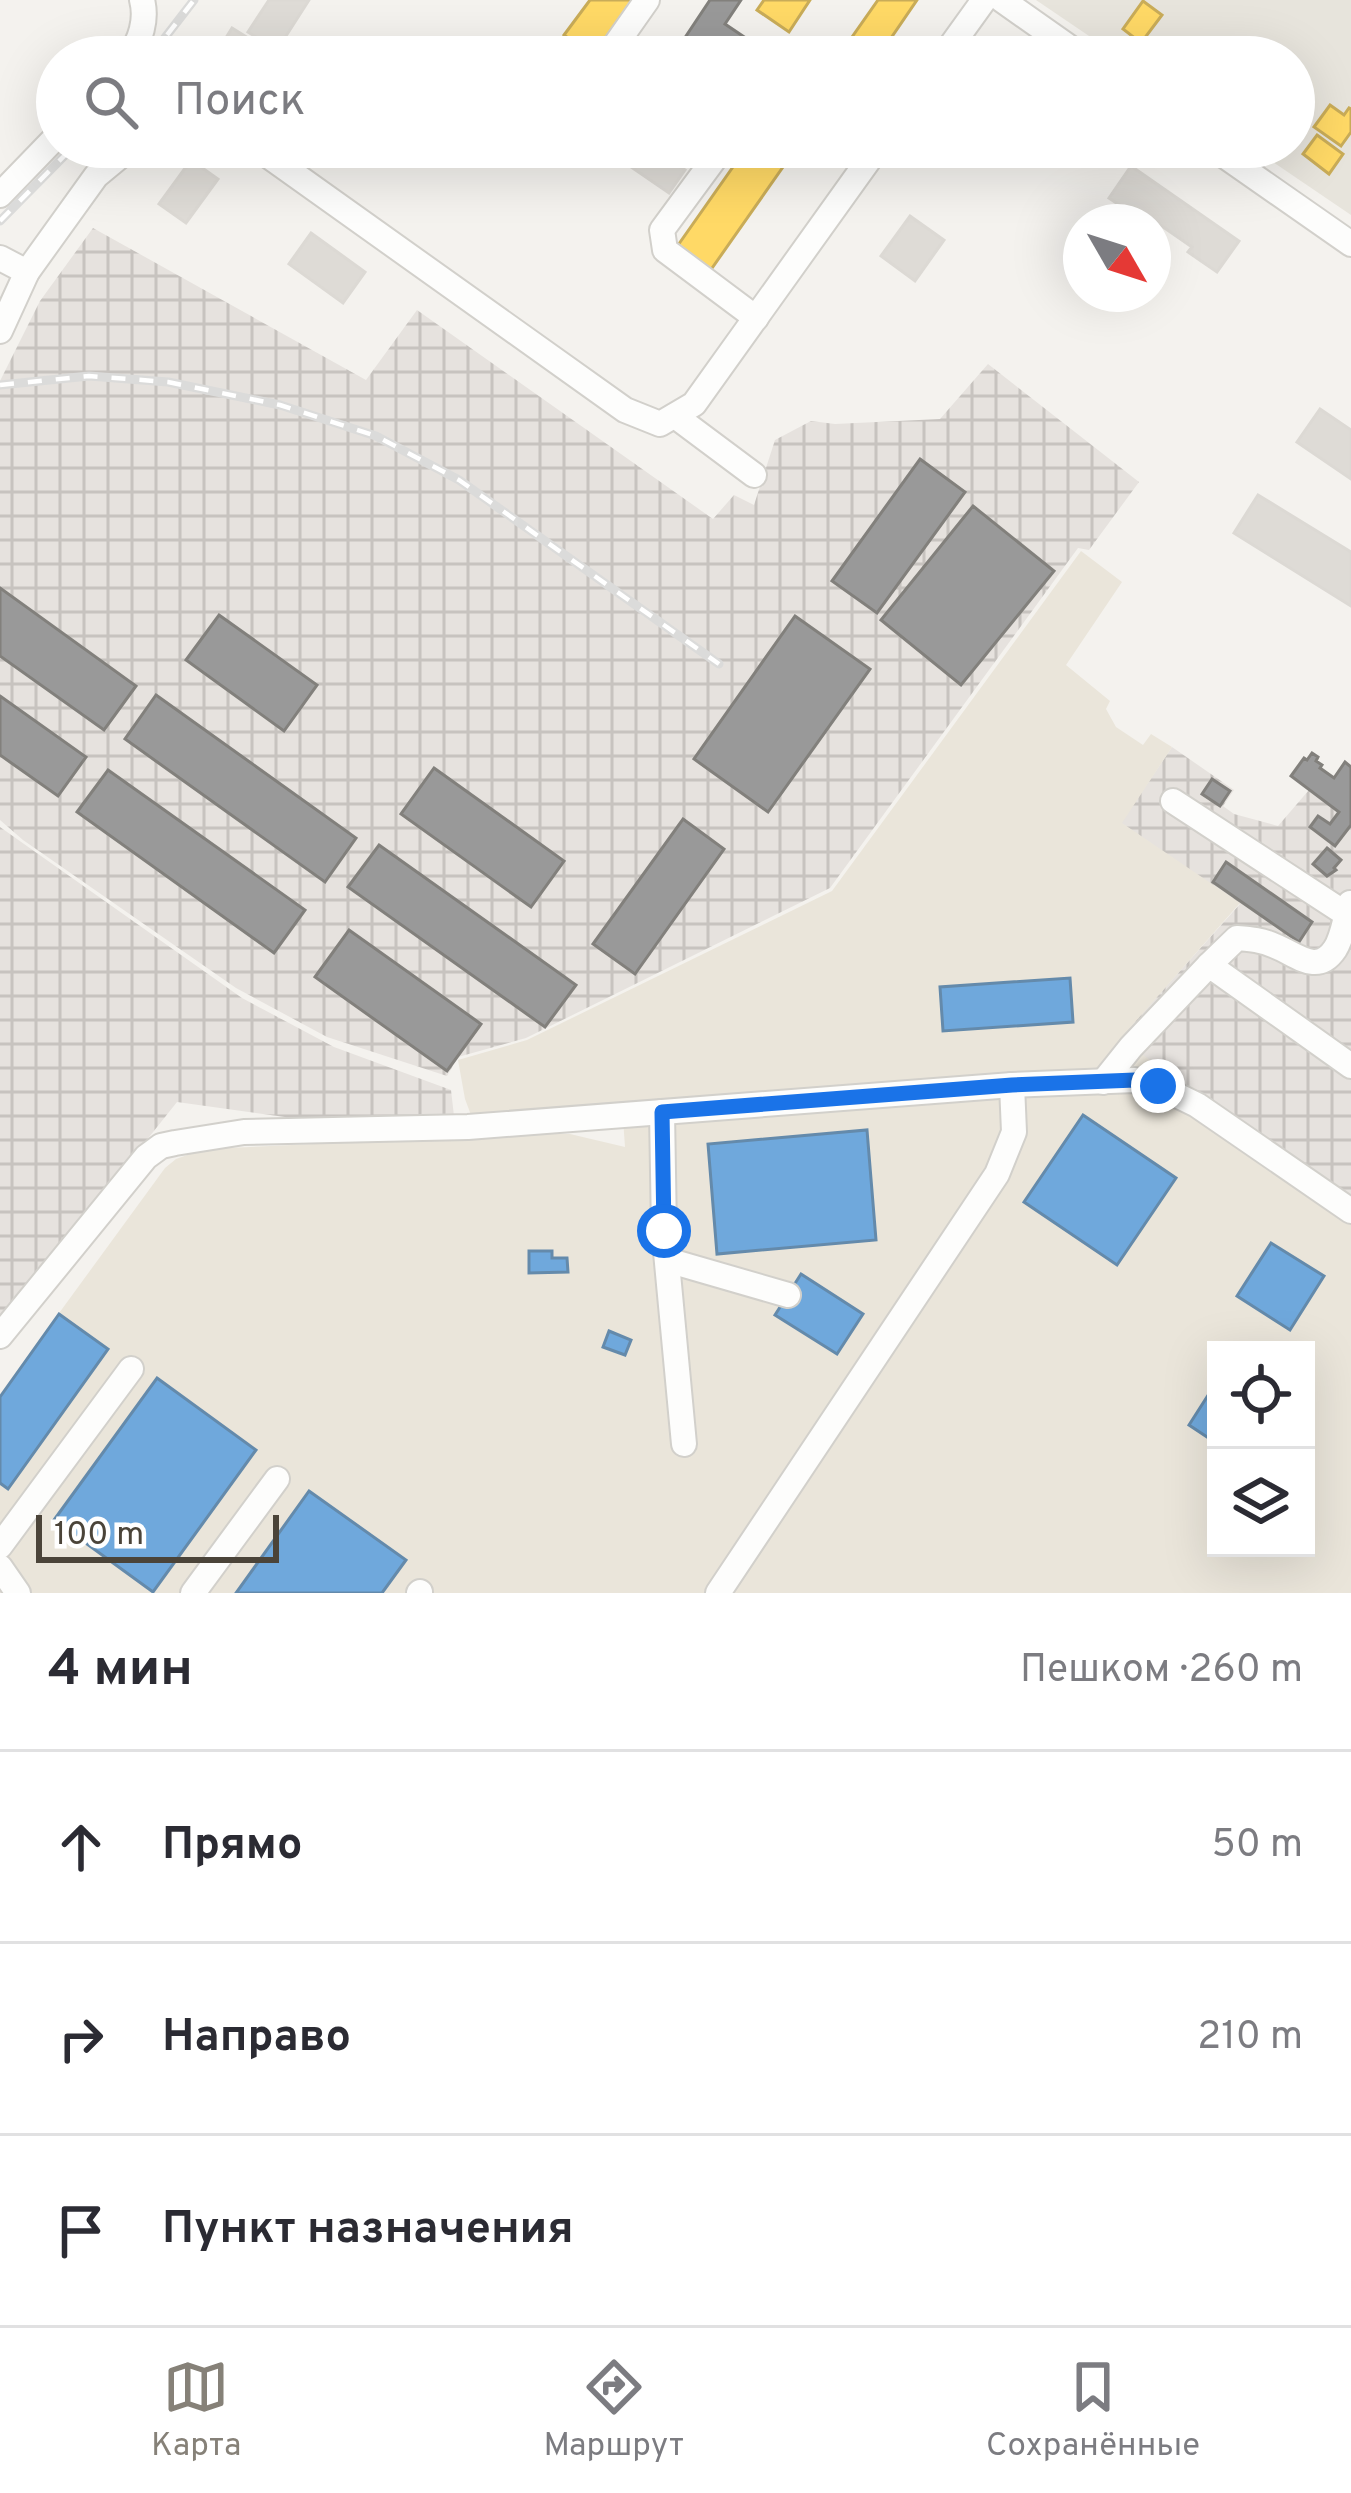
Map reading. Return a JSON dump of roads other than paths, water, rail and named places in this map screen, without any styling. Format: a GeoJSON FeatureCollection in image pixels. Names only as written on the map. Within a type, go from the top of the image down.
{"type":"FeatureCollection","features":[{"type":"Feature","properties":{"kind":"street"},"geometry":{"type":"LineString","coordinates":[[139,36],[146,15],[142,0]]}},
{"type":"Feature","properties":{"kind":"street"},"geometry":{"type":"LineString","coordinates":[[622,36],[647,0]]}},
{"type":"Feature","properties":{"kind":"street"},"geometry":{"type":"LineString","coordinates":[[958,36],[984,0]]}},
{"type":"Feature","properties":{"kind":"street"},"geometry":{"type":"LineString","coordinates":[[1002,0],[1054,36]]}},
{"type":"Feature","properties":{"kind":"street"},"geometry":{"type":"LineString","coordinates":[[0,195],[36,158]]}},
{"type":"Feature","properties":{"kind":"street"},"geometry":{"type":"LineString","coordinates":[[0,331],[27,272],[105,168]]}},
{"type":"Feature","properties":{"kind":"street"},"geometry":{"type":"LineString","coordinates":[[285,168],[625,410],[660,424],[685,410],[756,318],[857,168]]}},
{"type":"Feature","properties":{"kind":"street"},"geometry":{"type":"LineString","coordinates":[[701,168],[662,230],[665,250],[756,318]]}},
{"type":"Feature","properties":{"kind":"street"},"geometry":{"type":"LineString","coordinates":[[1242,168],[1351,244]]}},
{"type":"Feature","properties":{"kind":"street"},"geometry":{"type":"LineString","coordinates":[[0,258],[27,272]]}},
{"type":"Feature","properties":{"kind":"street"},"geometry":{"type":"LineString","coordinates":[[685,410],[754,475]]}},
{"type":"Feature","properties":{"kind":"street"},"geometry":{"type":"LineString","coordinates":[[1103,1082],[1145,1031],[1237,938],[1275,945],[1310,963],[1323,961],[1336,948],[1348,908],[1173,801]]}},
{"type":"Feature","properties":{"kind":"street"},"geometry":{"type":"LineString","coordinates":[[1209,965],[1346,1057]]}},
{"type":"Feature","properties":{"kind":"street"},"geometry":{"type":"LineString","coordinates":[[0,1336],[146,1157],[161,1146],[244,1132],[468,1127],[1012,1085],[1135,1080],[1197,1105],[1351,1211]]}},
{"type":"Feature","properties":{"kind":"street"},"geometry":{"type":"LineString","coordinates":[[718,1593],[997,1174],[1014,1132],[1012,1085]]}},
{"type":"Feature","properties":{"kind":"street"},"geometry":{"type":"LineString","coordinates":[[662,1112],[667,1260],[685,1444]]}},
{"type":"Feature","properties":{"kind":"street"},"geometry":{"type":"LineString","coordinates":[[667,1260],[788,1295]]}},
{"type":"Feature","properties":{"kind":"street"},"geometry":{"type":"LineString","coordinates":[[0,1546],[131,1369]]}},
{"type":"Feature","properties":{"kind":"street"},"geometry":{"type":"LineString","coordinates":[[193,1593],[277,1479]]}},
{"type":"Feature","properties":{"kind":"street"},"geometry":{"type":"LineString","coordinates":[[0,1567],[18,1593]]}},
{"type":"Feature","properties":{"kind":"railway"},"geometry":{"type":"LineString","coordinates":[[166,36],[194,0]]}},
{"type":"Feature","properties":{"kind":"railway"},"geometry":{"type":"LineString","coordinates":[[0,221],[52,168]]}},
{"type":"Feature","properties":{"kind":"railway"},"geometry":{"type":"LineString","coordinates":[[0,385],[89,376],[168,382],[280,405],[376,436],[459,480],[719,664]]}}]}
